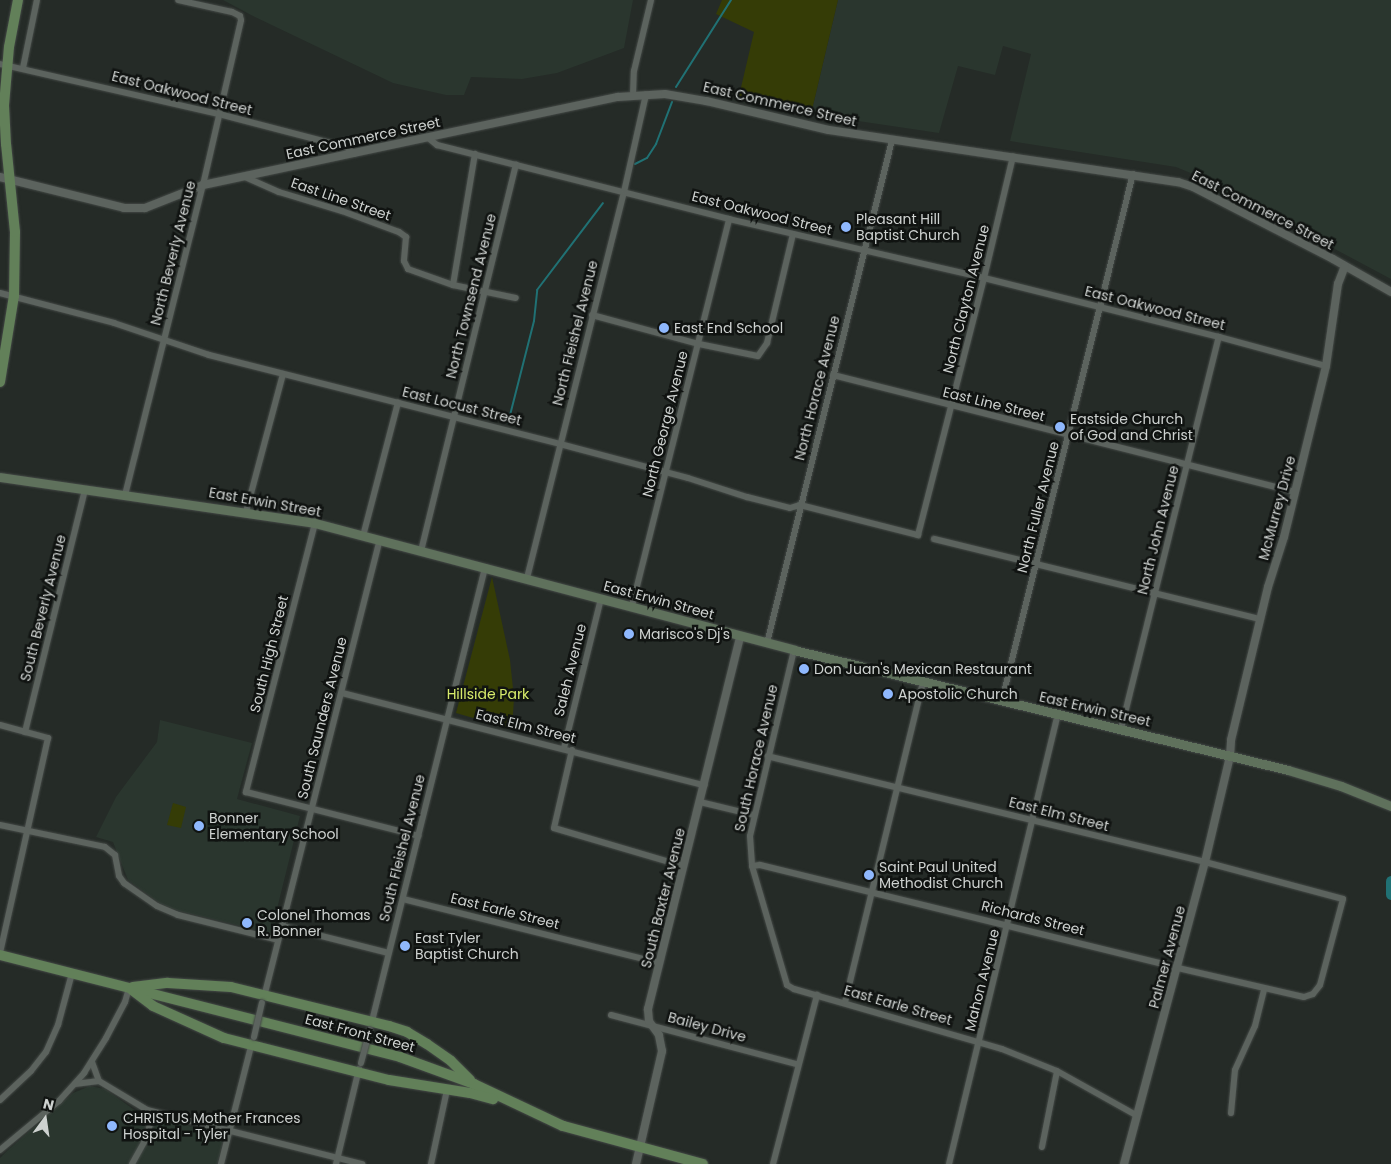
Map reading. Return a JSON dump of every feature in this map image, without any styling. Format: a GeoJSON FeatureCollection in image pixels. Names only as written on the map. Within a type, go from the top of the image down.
{"type":"FeatureCollection","features":[{"type":"Feature","properties":{"kind":"main road"},"geometry":{"type":"LineString","coordinates":[[0,382],[7,349],[14,296],[15,232],[5,178],[4,117],[6,77],[4,64],[18,0]]}},
{"type":"Feature","properties":{"kind":"main road","name":"East Erwin Street"},"geometry":{"type":"LineString","coordinates":[[0,477],[315,523],[794,650],[1315,777],[1388,806]]}},
{"type":"Feature","properties":{"kind":"main road","name":"East Front Street"},"geometry":{"type":"LineString","coordinates":[[0,953],[72,974],[374,1050],[422,1064],[474,1084],[519,1106],[579,1131],[703,1164]]}},
{"type":"Feature","properties":{"kind":"main road"},"geometry":{"type":"LineString","coordinates":[[129,988],[158,983],[220,986],[263,999],[371,1026],[407,1032],[422,1040],[451,1061],[474,1084]]}},
{"type":"Feature","properties":{"kind":"main road"},"geometry":{"type":"LineString","coordinates":[[129,988],[153,1006],[214,1035],[252,1041],[519,1106]]}},
{"type":"Feature","properties":{"kind":"street"},"geometry":{"type":"LineString","coordinates":[[23,68],[37,0]]}},
{"type":"Feature","properties":{"kind":"street","name":"North Beverly Avenue"},"geometry":{"type":"LineString","coordinates":[[125,495],[203,185],[240,24],[240,16],[232,12],[178,0]]}},
{"type":"Feature","properties":{"kind":"street"},"geometry":{"type":"LineString","coordinates":[[633,95],[634,70],[652,0]]}},
{"type":"Feature","properties":{"kind":"street","name":"East Oakwood Street"},"geometry":{"type":"LineString","coordinates":[[4,64],[219,114],[346,146],[355,154]]}},
{"type":"Feature","properties":{"kind":"street"},"geometry":{"type":"LineString","coordinates":[[0,89],[6,77]]}},
{"type":"Feature","properties":{"kind":"street","name":"North Fleishel Avenue"},"geometry":{"type":"LineString","coordinates":[[527,578],[624,192],[646,94]]}},
{"type":"Feature","properties":{"kind":"street","name":"East Commerce Street"},"geometry":{"type":"LineString","coordinates":[[203,185],[633,95],[687,97],[813,127],[1167,179],[1193,188],[1345,266],[1391,292]]}},
{"type":"Feature","properties":{"kind":"street","name":"East Oakwood Street"},"geometry":{"type":"LineString","coordinates":[[427,137],[437,145],[729,219],[984,278],[1326,366]]}},
{"type":"Feature","properties":{"kind":"street","name":"North Horace Avenue"},"geometry":{"type":"LineString","coordinates":[[767,643],[892,140]]}},
{"type":"Feature","properties":{"kind":"street"},"geometry":{"type":"LineString","coordinates":[[453,284],[475,154]]}},
{"type":"Feature","properties":{"kind":"street","name":"North Clayton Avenue"},"geometry":{"type":"LineString","coordinates":[[918,534],[952,406],[1013,156]]}},
{"type":"Feature","properties":{"kind":"street","name":"North Townsend Avenue"},"geometry":{"type":"LineString","coordinates":[[421,551],[516,164]]}},
{"type":"Feature","properties":{"kind":"street","name":"North Fuller Avenue"},"geometry":{"type":"LineString","coordinates":[[1002,700],[1134,174]]}},
{"type":"Feature","properties":{"kind":"street","name":"East Line Street"},"geometry":{"type":"LineString","coordinates":[[245,177],[279,192],[342,211],[399,232],[406,236],[404,261],[408,269],[453,284],[516,298]]}},
{"type":"Feature","properties":{"kind":"street"},"geometry":{"type":"LineString","coordinates":[[5,178],[133,209],[145,208],[203,185]]}},
{"type":"Feature","properties":{"kind":"street","name":"North George Avenue"},"geometry":{"type":"LineString","coordinates":[[632,606],[729,219]]}},
{"type":"Feature","properties":{"kind":"street"},"geometry":{"type":"LineString","coordinates":[[592,316],[699,344],[758,356],[767,343],[793,234]]}},
{"type":"Feature","properties":{"kind":"street","name":"McMurrey Drive"},"geometry":{"type":"LineString","coordinates":[[1230,756],[1231,740],[1260,620],[1295,492],[1326,366],[1338,284],[1345,266]]}},
{"type":"Feature","properties":{"kind":"street","name":"East Locust Street"},"geometry":{"type":"LineString","coordinates":[[0,293],[105,320],[209,356],[560,444],[790,508],[800,505],[918,534]]}},
{"type":"Feature","properties":{"kind":"street","name":"North John Avenue"},"geometry":{"type":"LineString","coordinates":[[1121,729],[1219,337]]}},
{"type":"Feature","properties":{"kind":"street"},"geometry":{"type":"LineString","coordinates":[[246,512],[283,374]]}},
{"type":"Feature","properties":{"kind":"street","name":"East Line Street"},"geometry":{"type":"LineString","coordinates":[[833,375],[1295,492]]}},
{"type":"Feature","properties":{"kind":"street"},"geometry":{"type":"LineString","coordinates":[[363,536],[398,403]]}},
{"type":"Feature","properties":{"kind":"street","name":"South Beverly Avenue"},"geometry":{"type":"LineString","coordinates":[[25,732],[85,489]]}},
{"type":"Feature","properties":{"kind":"street","name":"South High Street"},"geometry":{"type":"LineString","coordinates":[[312,809],[246,792],[315,523]]}},
{"type":"Feature","properties":{"kind":"street"},"geometry":{"type":"LineString","coordinates":[[934,538],[1260,620]]}},
{"type":"Feature","properties":{"kind":"street","name":"South Saunders Avenue"},"geometry":{"type":"LineString","coordinates":[[221,1164],[380,540]]}},
{"type":"Feature","properties":{"kind":"street","name":"South Fleishel Avenue"},"geometry":{"type":"LineString","coordinates":[[337,1161],[485,567]]}},
{"type":"Feature","properties":{"kind":"street","name":"Saleh Avenue"},"geometry":{"type":"LineString","coordinates":[[564,748],[601,599]]}},
{"type":"Feature","properties":{"kind":"street","name":"South Baxter Avenue"},"geometry":{"type":"LineString","coordinates":[[636,1164],[662,1051],[659,1035],[651,1024],[648,1009],[740,636]]}},
{"type":"Feature","properties":{"kind":"street","name":"South Horace Avenue"},"geometry":{"type":"LineString","coordinates":[[794,650],[750,836],[752,866],[787,985],[794,990],[816,995]]}},
{"type":"Feature","properties":{"kind":"street"},"geometry":{"type":"LineString","coordinates":[[845,1002],[923,682]]}},
{"type":"Feature","properties":{"kind":"street","name":"East Elm Street"},"geometry":{"type":"LineString","coordinates":[[342,693],[704,785]]}},
{"type":"Feature","properties":{"kind":"street","name":"Mahon Avenue"},"geometry":{"type":"LineString","coordinates":[[949,1164],[1034,821],[1058,715]]}},
{"type":"Feature","properties":{"kind":"street"},"geometry":{"type":"LineString","coordinates":[[0,725],[48,738],[0,953]]}},
{"type":"Feature","properties":{"kind":"street"},"geometry":{"type":"LineString","coordinates":[[572,750],[554,828],[683,866]]}},
{"type":"Feature","properties":{"kind":"street","name":"East Elm Street"},"geometry":{"type":"LineString","coordinates":[[768,756],[1205,862],[1343,899],[1324,973],[1316,990],[1308,996]]}},
{"type":"Feature","properties":{"kind":"street","name":"Palmer Avenue"},"geometry":{"type":"LineString","coordinates":[[1124,1164],[1178,968],[1230,756]]}},
{"type":"Feature","properties":{"kind":"street"},"geometry":{"type":"LineString","coordinates":[[700,802],[754,815]]}},
{"type":"Feature","properties":{"kind":"street"},"geometry":{"type":"LineString","coordinates":[[312,809],[418,836]]}},
{"type":"Feature","properties":{"kind":"street"},"geometry":{"type":"LineString","coordinates":[[0,825],[109,849],[115,855],[119,876],[124,882],[140,896],[163,910],[278,940]]}},
{"type":"Feature","properties":{"kind":"street","name":"Richards Street"},"geometry":{"type":"LineString","coordinates":[[752,866],[760,865],[1178,968],[1308,996]]}},
{"type":"Feature","properties":{"kind":"street","name":"East Earle Street"},"geometry":{"type":"LineString","coordinates":[[403,899],[659,962]]}},
{"type":"Feature","properties":{"kind":"street"},"geometry":{"type":"LineString","coordinates":[[282,926],[389,953]]}},
{"type":"Feature","properties":{"kind":"street"},"geometry":{"type":"LineString","coordinates":[[0,1100],[31,1071],[46,1052],[58,1025],[72,974]]}},
{"type":"Feature","properties":{"kind":"street"},"geometry":{"type":"LineString","coordinates":[[0,1150],[59,1101],[92,1062],[125,1002],[129,988]]}},
{"type":"Feature","properties":{"kind":"street"},"geometry":{"type":"LineString","coordinates":[[1231,1114],[1235,1070],[1254,1026],[1264,988]]}},
{"type":"Feature","properties":{"kind":"street"},"geometry":{"type":"LineString","coordinates":[[773,1164],[816,995]]}},
{"type":"Feature","properties":{"kind":"street","name":"East Earle Street"},"geometry":{"type":"LineString","coordinates":[[816,995],[979,1042],[1057,1071],[1136,1115]]}},
{"type":"Feature","properties":{"kind":"street","name":"Bailey Drive"},"geometry":{"type":"LineString","coordinates":[[611,1015],[797,1064]]}},
{"type":"Feature","properties":{"kind":"street"},"geometry":{"type":"LineString","coordinates":[[92,1062],[99,1081],[138,1106],[153,1112],[337,1161],[362,1164]]}},
{"type":"Feature","properties":{"kind":"street"},"geometry":{"type":"LineString","coordinates":[[1042,1147],[1057,1071]]}},
{"type":"Feature","properties":{"kind":"street"},"geometry":{"type":"LineString","coordinates":[[74,1084],[99,1081]]}},
{"type":"Feature","properties":{"kind":"street"},"geometry":{"type":"LineString","coordinates":[[431,1164],[447,1090]]}},
{"type":"Feature","properties":{"kind":"street"},"geometry":{"type":"LineString","coordinates":[[132,1164],[146,1139],[153,1112]]}},
{"type":"Feature","properties":{"kind":"shaded area"},"geometry":{"type":"Polygon","coordinates":[[[223,0],[633,0],[624,48],[557,73],[522,79],[471,77],[464,95],[446,95],[393,83],[223,0]]]}},
{"type":"Feature","properties":{"kind":"shaded area"},"geometry":{"type":"Polygon","coordinates":[[[838,0],[1391,0],[1391,279],[1198,176],[1176,167],[1010,141],[1031,54],[1003,46],[995,75],[958,66],[939,133],[811,114],[838,0]]]}},
{"type":"Feature","properties":{"kind":"shaded area","name":"Bonner Elementary School"},"geometry":{"type":"Polygon","coordinates":[[[160,720],[252,743],[237,799],[300,816],[271,933],[179,911],[161,904],[128,880],[113,842],[96,837],[116,797],[157,742],[160,720]]]}},
{"type":"Feature","properties":{"kind":"shaded area","name":"CHRISTUS Mother Frances Hospital - Tyler"},"geometry":{"type":"Polygon","coordinates":[[[90,1086],[105,1089],[140,1114],[221,1134],[224,1139],[217,1164],[0,1164],[0,1158],[7,1151],[73,1093],[90,1086]]]}},
{"type":"Feature","properties":{"kind":"green space"},"geometry":{"type":"Polygon","coordinates":[[[722,0],[838,0],[811,114],[739,96],[754,32],[716,14],[722,0]]]}},
{"type":"Feature","properties":{"kind":"green space","name":"Hillside Park"},"geometry":{"type":"Polygon","coordinates":[[[492,577],[510,660],[514,698],[512,729],[456,713],[492,577]]]}},
{"type":"Feature","properties":{"kind":"green space"},"geometry":{"type":"Polygon","coordinates":[[[173,803],[186,807],[181,828],[167,825],[173,803]]]}},
{"type":"Feature","properties":{"kind":"waterway"},"geometry":{"type":"LineString","coordinates":[[676,87],[731,0]]}},
{"type":"Feature","properties":{"kind":"waterway"},"geometry":{"type":"LineString","coordinates":[[635,164],[647,158],[656,144],[672,102]]}},
{"type":"Feature","properties":{"kind":"waterway"},"geometry":{"type":"LineString","coordinates":[[508,423],[534,321],[537,290],[603,203]]}},
{"type":"Feature","properties":{"kind":"waterway"},"geometry":{"type":"LineString","coordinates":[[1391,881],[1391,894]]}},
{"type":"Feature","properties":{"kind":"place","name":"Pleasant Hill Baptist Church"},"geometry":{"type":"Point","coordinates":[846,227]}},
{"type":"Feature","properties":{"kind":"place","name":"East End School"},"geometry":{"type":"Point","coordinates":[664,328]}},
{"type":"Feature","properties":{"kind":"place","name":"Eastside Church of God and Christ"},"geometry":{"type":"Point","coordinates":[1060,427]}},
{"type":"Feature","properties":{"kind":"place","name":"Marisco's Dj's"},"geometry":{"type":"Point","coordinates":[629,634]}},
{"type":"Feature","properties":{"kind":"place","name":"Don Juan's Mexican Restaurant"},"geometry":{"type":"Point","coordinates":[804,669]}},
{"type":"Feature","properties":{"kind":"place","name":"Apostolic Church"},"geometry":{"type":"Point","coordinates":[888,694]}},
{"type":"Feature","properties":{"kind":"place","name":"Bonner Elementary School"},"geometry":{"type":"Point","coordinates":[199,826]}},
{"type":"Feature","properties":{"kind":"place","name":"Saint Paul United Methodist Church"},"geometry":{"type":"Point","coordinates":[869,875]}},
{"type":"Feature","properties":{"kind":"place","name":"Colonel Thomas R. Bonner"},"geometry":{"type":"Point","coordinates":[247,923]}},
{"type":"Feature","properties":{"kind":"place","name":"East Tyler Baptist Church"},"geometry":{"type":"Point","coordinates":[405,946]}},
{"type":"Feature","properties":{"kind":"place","name":"CHRISTUS Mother Frances Hospital - Tyler"},"geometry":{"type":"Point","coordinates":[112,1126]}}]}
